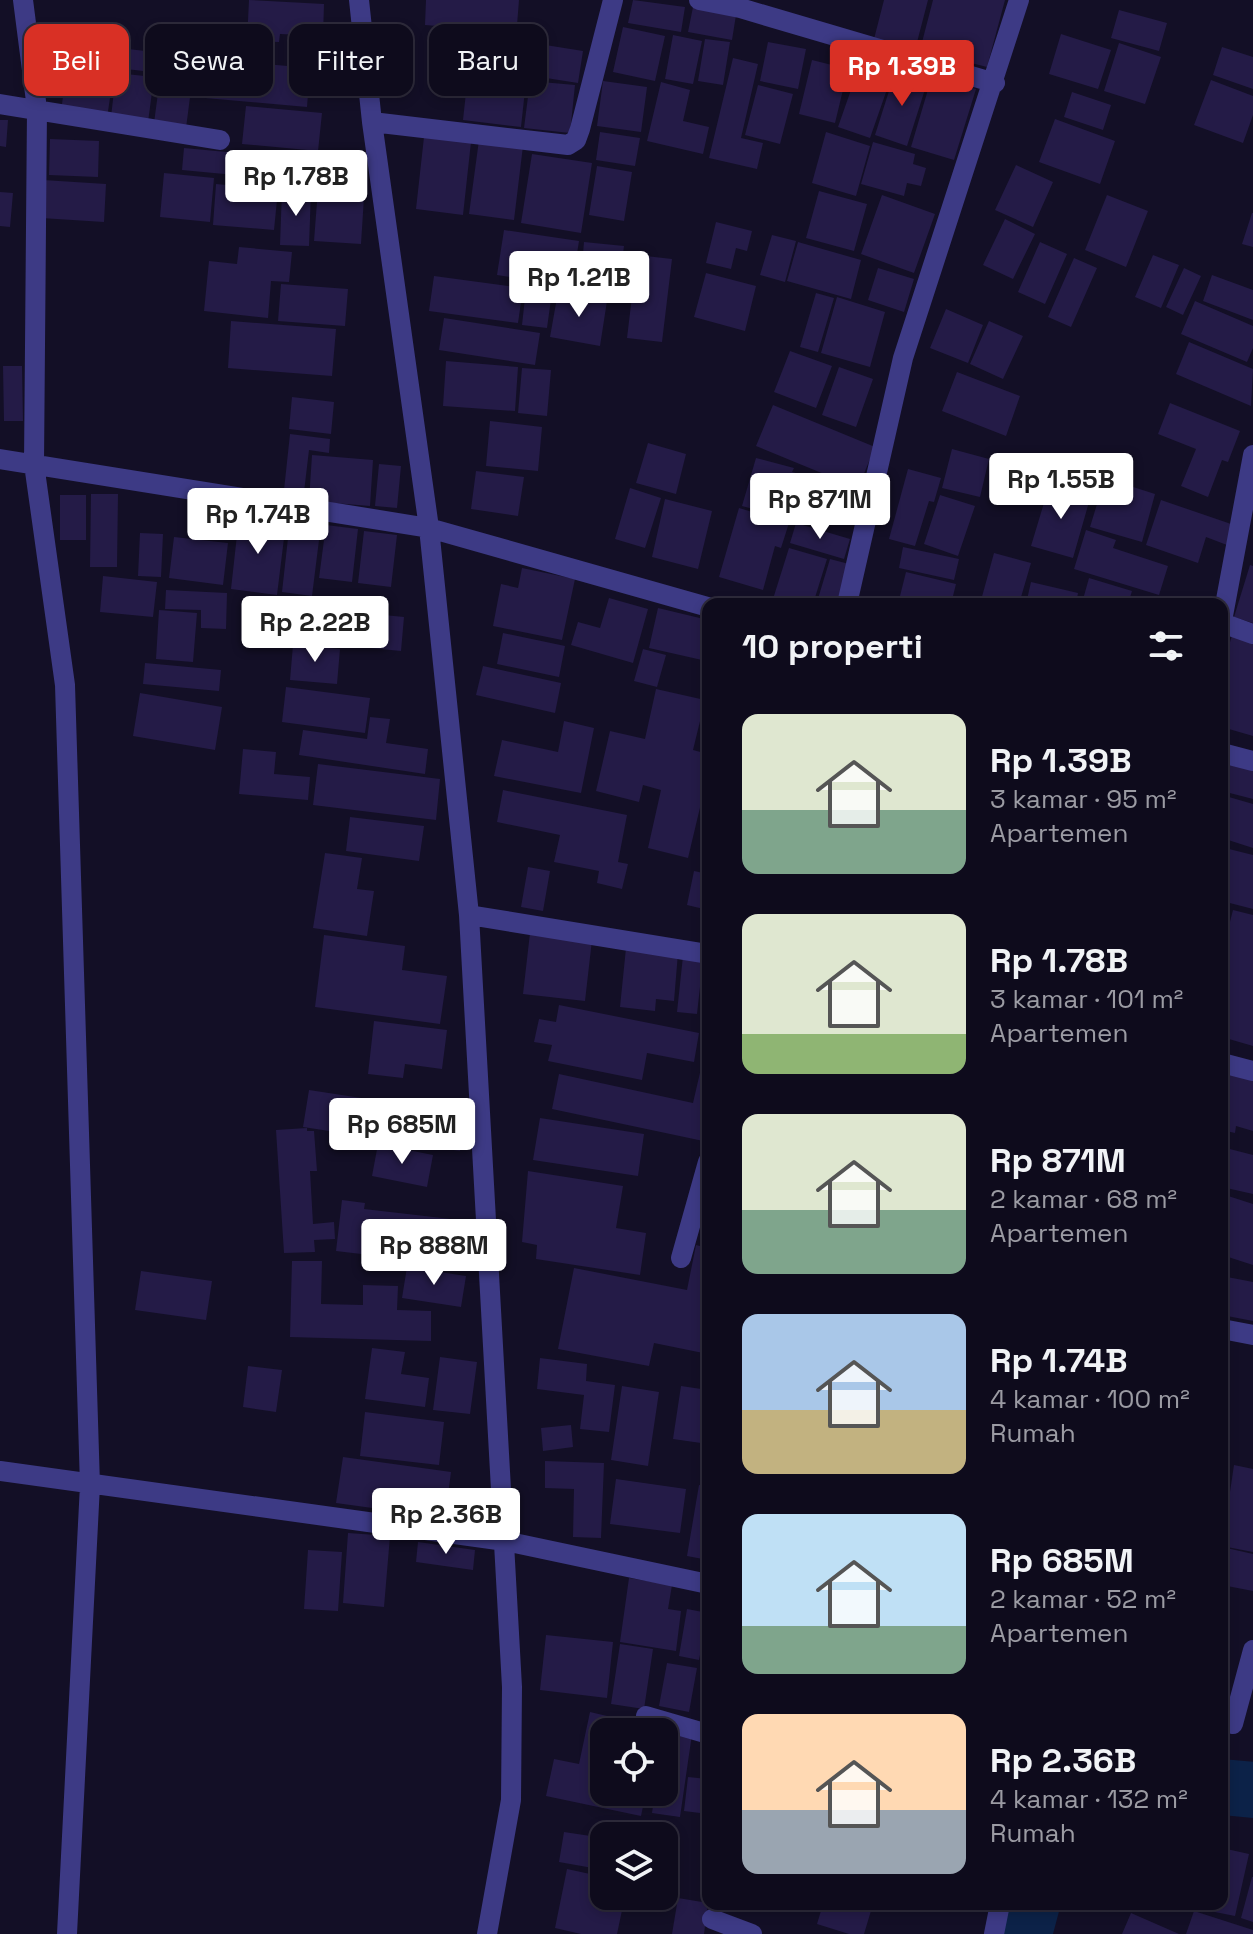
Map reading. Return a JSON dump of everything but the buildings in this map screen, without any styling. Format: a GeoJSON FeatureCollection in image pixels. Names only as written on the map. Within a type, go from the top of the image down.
{"type":"FeatureCollection","features":[{"type":"Feature","properties":{"kind":"street"},"geometry":{"type":"LineString","coordinates":[[23,0],[37,109],[34,464],[65,685],[90,1485],[67,1934]]}},
{"type":"Feature","properties":{"kind":"street"},"geometry":{"type":"LineString","coordinates":[[359,0],[372,122],[429,528],[469,915],[512,1687],[511,1800],[487,1934]]}},
{"type":"Feature","properties":{"kind":"street"},"geometry":{"type":"LineString","coordinates":[[372,122],[568,145],[576,140],[580,129],[613,0]]}},
{"type":"Feature","properties":{"kind":"street"},"geometry":{"type":"LineString","coordinates":[[699,0],[740,8],[995,83]]}},
{"type":"Feature","properties":{"kind":"street"},"geometry":{"type":"LineString","coordinates":[[848,598],[903,358],[995,83],[1019,0]]}},
{"type":"Feature","properties":{"kind":"street"},"geometry":{"type":"LineString","coordinates":[[0,104],[220,140]]}},
{"type":"Feature","properties":{"kind":"street"},"geometry":{"type":"LineString","coordinates":[[1227,598],[1249,496],[1253,455]]}},
{"type":"Feature","properties":{"kind":"street"},"geometry":{"type":"LineString","coordinates":[[0,459],[429,528],[702,605]]}},
{"type":"Feature","properties":{"kind":"street"},"geometry":{"type":"LineString","coordinates":[[1228,624],[1253,634]]}},
{"type":"Feature","properties":{"kind":"street"},"geometry":{"type":"LineString","coordinates":[[1228,755],[1253,761]]}},
{"type":"Feature","properties":{"kind":"street"},"geometry":{"type":"LineString","coordinates":[[469,915],[702,953]]}},
{"type":"Feature","properties":{"kind":"street"},"geometry":{"type":"LineString","coordinates":[[1228,1065],[1253,1071]]}},
{"type":"Feature","properties":{"kind":"street"},"geometry":{"type":"LineString","coordinates":[[681,1258],[702,1183]]}},
{"type":"Feature","properties":{"kind":"street"},"geometry":{"type":"LineString","coordinates":[[1228,1330],[1253,1335]]}},
{"type":"Feature","properties":{"kind":"street"},"geometry":{"type":"LineString","coordinates":[[0,1471],[505,1541],[702,1583]]}},
{"type":"Feature","properties":{"kind":"street"},"geometry":{"type":"LineString","coordinates":[[1236,1725],[1253,1650]]}},
{"type":"Feature","properties":{"kind":"street"},"geometry":{"type":"LineString","coordinates":[[646,1716],[702,1732]]}},
{"type":"Feature","properties":{"kind":"street"},"geometry":{"type":"LineString","coordinates":[[994,1934],[999,1910]]}},
{"type":"Feature","properties":{"kind":"street"},"geometry":{"type":"LineString","coordinates":[[712,1919],[752,1934]]}},
{"type":"Feature","properties":{"kind":"waterway"},"geometry":{"type":"LineString","coordinates":[[1228,1788],[1253,1790]]}},
{"type":"Feature","properties":{"kind":"waterway"},"geometry":{"type":"LineString","coordinates":[[1024,1934],[1030,1910]]}}]}
